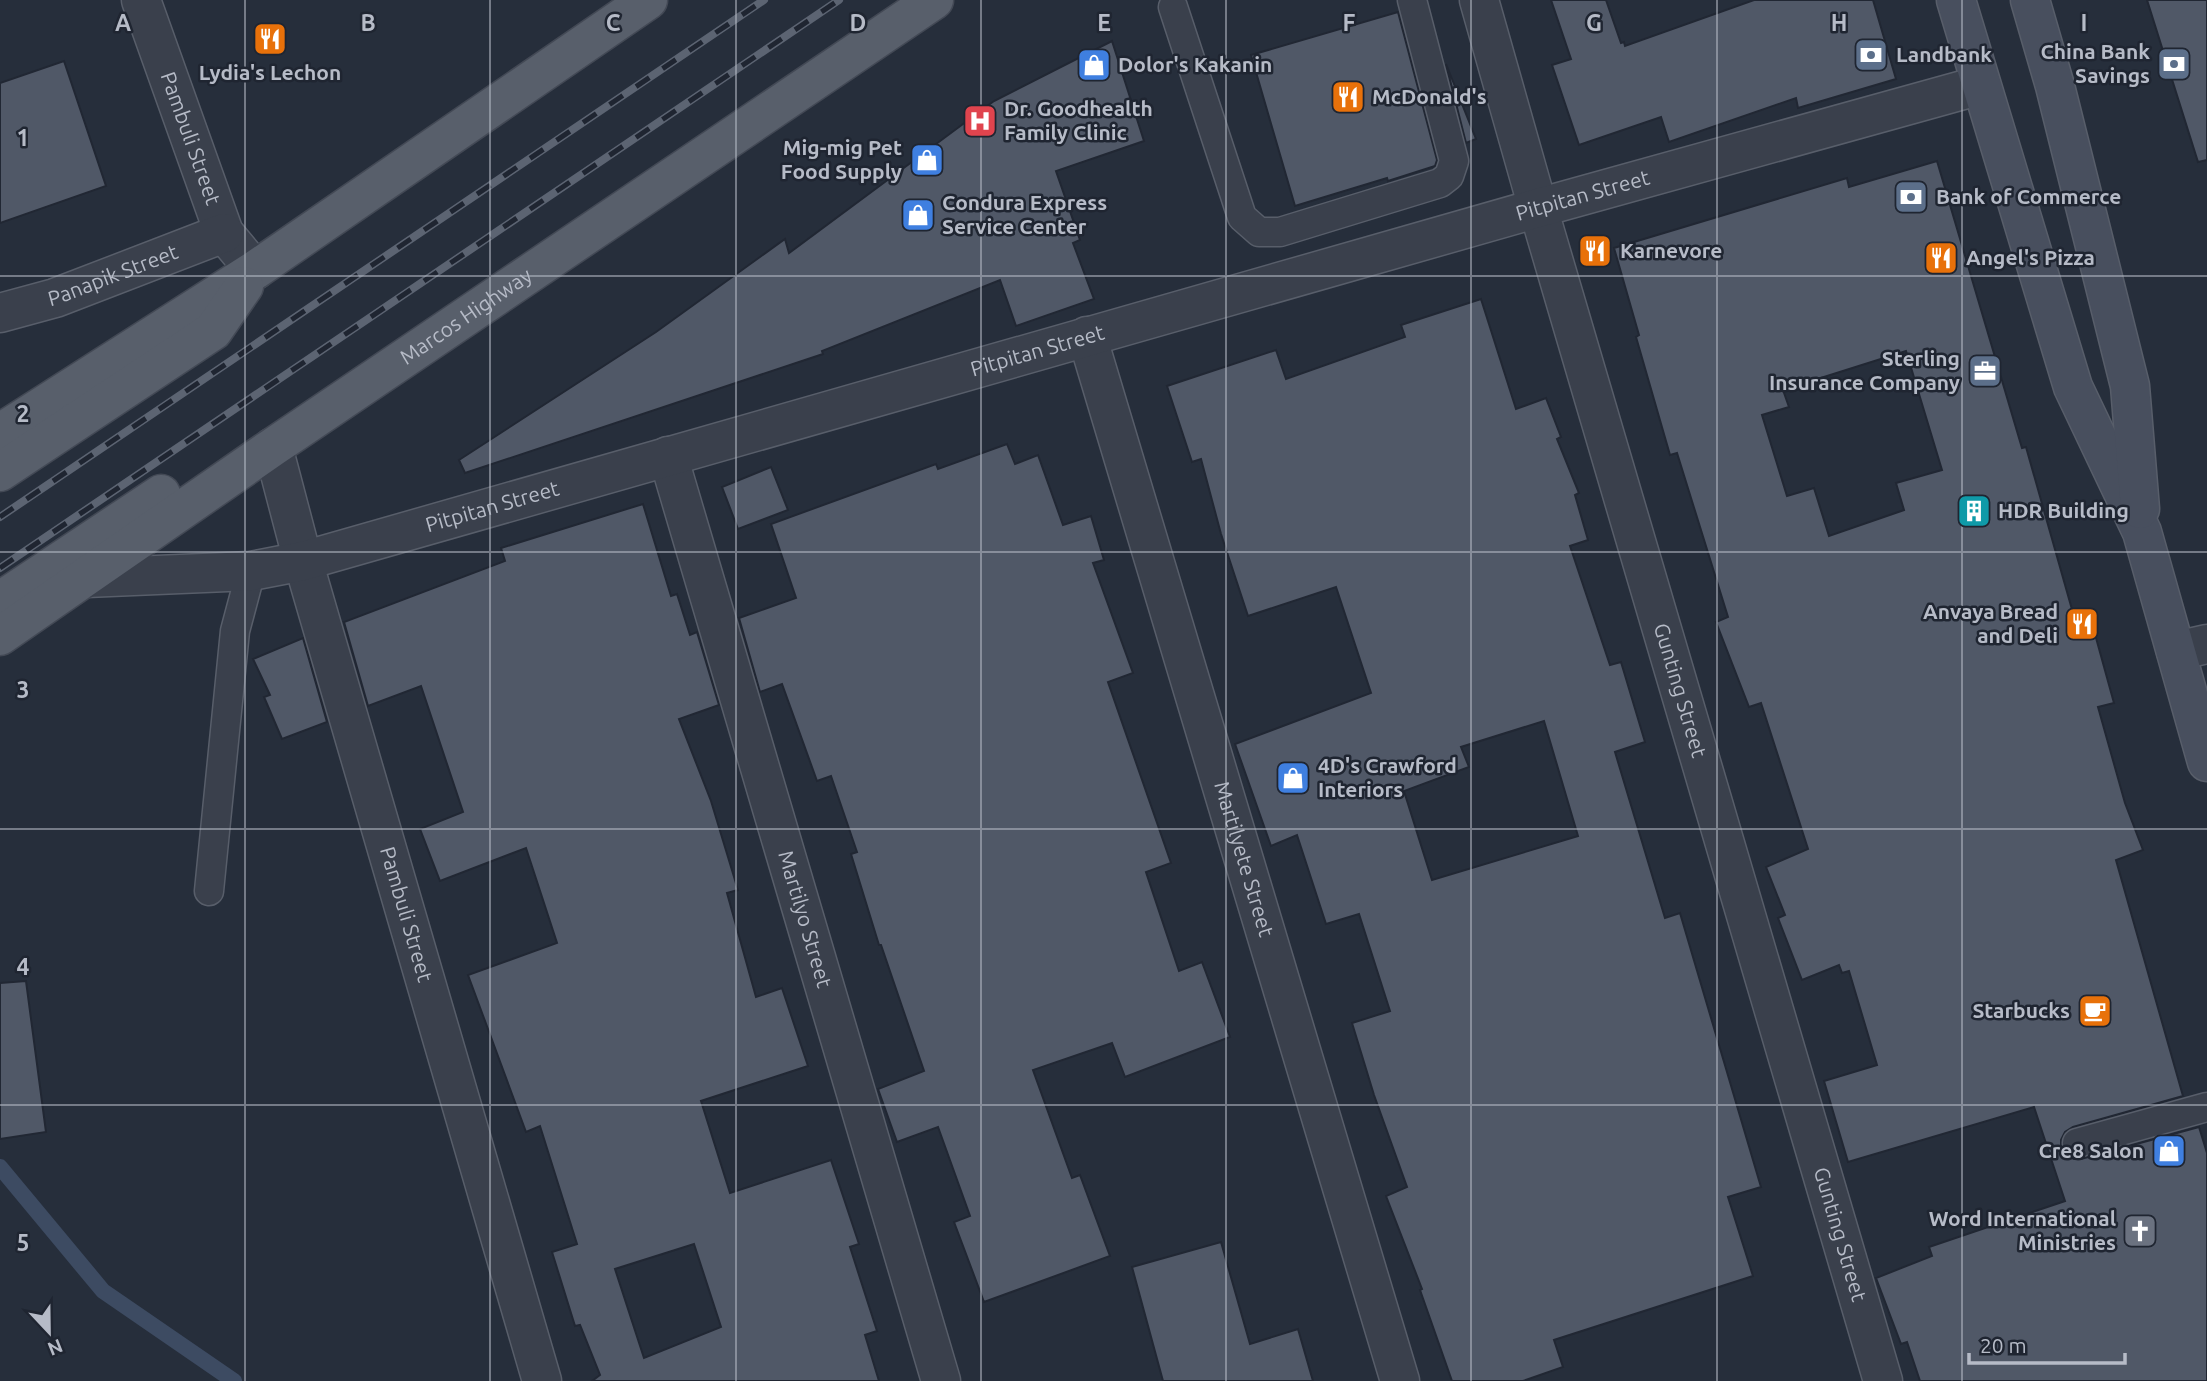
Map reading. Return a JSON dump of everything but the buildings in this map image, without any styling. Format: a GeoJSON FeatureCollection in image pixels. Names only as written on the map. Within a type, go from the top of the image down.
{"type":"FeatureCollection","features":[{"type":"Feature","properties":{"kind":"main road"},"geometry":{"type":"LineString","coordinates":[[0,433],[255,270],[648,0]]}},
{"type":"Feature","properties":{"kind":"main road","name":"Marcos Highway"},"geometry":{"type":"LineString","coordinates":[[0,636],[273,447],[934,0]]}},
{"type":"Feature","properties":{"kind":"main road"},"geometry":{"type":"LineString","coordinates":[[1956,0],[2073,387],[2142,533],[2192,648],[2207,762]]}},
{"type":"Feature","properties":{"kind":"main road"},"geometry":{"type":"LineString","coordinates":[[2030,0],[2055,86],[2130,386],[2142,533]]}},
{"type":"Feature","properties":{"kind":"main road"},"geometry":{"type":"LineString","coordinates":[[0,472],[213,331],[255,270]]}},
{"type":"Feature","properties":{"kind":"main road"},"geometry":{"type":"LineString","coordinates":[[0,601],[207,463],[273,447]]}},
{"type":"Feature","properties":{"kind":"street","name":"Pambuli Street"},"geometry":{"type":"LineString","coordinates":[[141,0],[224,233],[255,270]]}},
{"type":"Feature","properties":{"kind":"street","name":"Gunting Street"},"geometry":{"type":"LineString","coordinates":[[1479,0],[1883,1381]]}},
{"type":"Feature","properties":{"kind":"street","name":"Pitpitan Street"},"geometry":{"type":"LineString","coordinates":[[86,578],[251,571],[303,561],[1538,208],[1981,85]]}},
{"type":"Feature","properties":{"kind":"street","name":"Panapik Street"},"geometry":{"type":"LineString","coordinates":[[0,313],[55,298],[224,233]]}},
{"type":"Feature","properties":{"kind":"street","name":"Martilyete Street"},"geometry":{"type":"LineString","coordinates":[[1087,336],[1400,1381]]}},
{"type":"Feature","properties":{"kind":"street","name":"Pambuli Street"},"geometry":{"type":"LineString","coordinates":[[273,447],[303,561],[542,1381]]}},
{"type":"Feature","properties":{"kind":"street","name":"Martilyo Street"},"geometry":{"type":"LineString","coordinates":[[668,456],[941,1381]]}},
{"type":"Feature","properties":{"kind":"lane"},"geometry":{"type":"LineString","coordinates":[[1173,7],[1242,217],[1259,232],[1280,232],[1440,183],[1449,176],[1454,161],[1412,0]]}},
{"type":"Feature","properties":{"kind":"lane"},"geometry":{"type":"LineString","coordinates":[[209,891],[235,631],[251,571]]}},
{"type":"Feature","properties":{"kind":"lane"},"geometry":{"type":"LineString","coordinates":[[2077,1143],[2207,1107]]}},
{"type":"Feature","properties":{"kind":"waterway"},"geometry":{"type":"LineString","coordinates":[[0,1167],[103,1291],[234,1381]]}},
{"type":"Feature","properties":{"kind":"railway"},"geometry":{"type":"LineString","coordinates":[[0,517],[764,0]]}},
{"type":"Feature","properties":{"kind":"railway"},"geometry":{"type":"LineString","coordinates":[[0,568],[839,0]]}},
{"type":"Feature","properties":{"kind":"place","name":"Lydia's Lechon"},"geometry":{"type":"Point","coordinates":[270,39]}},
{"type":"Feature","properties":{"kind":"place","name":"Landbank"},"geometry":{"type":"Point","coordinates":[1871,55]}},
{"type":"Feature","properties":{"kind":"place","name":"China Bank Savings"},"geometry":{"type":"Point","coordinates":[2174,64]}},
{"type":"Feature","properties":{"kind":"place","name":"Dolor's Kakanin"},"geometry":{"type":"Point","coordinates":[1094,65]}},
{"type":"Feature","properties":{"kind":"place","name":"McDonald's"},"geometry":{"type":"Point","coordinates":[1348,97]}},
{"type":"Feature","properties":{"kind":"place","name":"Dr. Goodhealth Family Clinic"},"geometry":{"type":"Point","coordinates":[980,121]}},
{"type":"Feature","properties":{"kind":"place","name":"Mig-mig Pet Food Supply"},"geometry":{"type":"Point","coordinates":[927,160]}},
{"type":"Feature","properties":{"kind":"place","name":"Bank of Commerce"},"geometry":{"type":"Point","coordinates":[1911,197]}},
{"type":"Feature","properties":{"kind":"place","name":"Condura Express Service Center"},"geometry":{"type":"Point","coordinates":[918,215]}},
{"type":"Feature","properties":{"kind":"place","name":"Karnevore"},"geometry":{"type":"Point","coordinates":[1595,251]}},
{"type":"Feature","properties":{"kind":"place","name":"Angel's Pizza"},"geometry":{"type":"Point","coordinates":[1941,258]}},
{"type":"Feature","properties":{"kind":"place","name":"Sterling Insurance Company"},"geometry":{"type":"Point","coordinates":[1985,371]}},
{"type":"Feature","properties":{"kind":"place","name":"HDR Building"},"geometry":{"type":"Point","coordinates":[1974,511]}},
{"type":"Feature","properties":{"kind":"place","name":"Anvaya Bread and Deli"},"geometry":{"type":"Point","coordinates":[2082,624]}},
{"type":"Feature","properties":{"kind":"place","name":"4D's Crawford Interiors"},"geometry":{"type":"Point","coordinates":[1293,778]}},
{"type":"Feature","properties":{"kind":"place","name":"Starbucks"},"geometry":{"type":"Point","coordinates":[2095,1011]}},
{"type":"Feature","properties":{"kind":"place","name":"Cre8 Salon"},"geometry":{"type":"Point","coordinates":[2169,1151]}},
{"type":"Feature","properties":{"kind":"place","name":"Word International Ministries"},"geometry":{"type":"Point","coordinates":[2140,1231]}}]}
